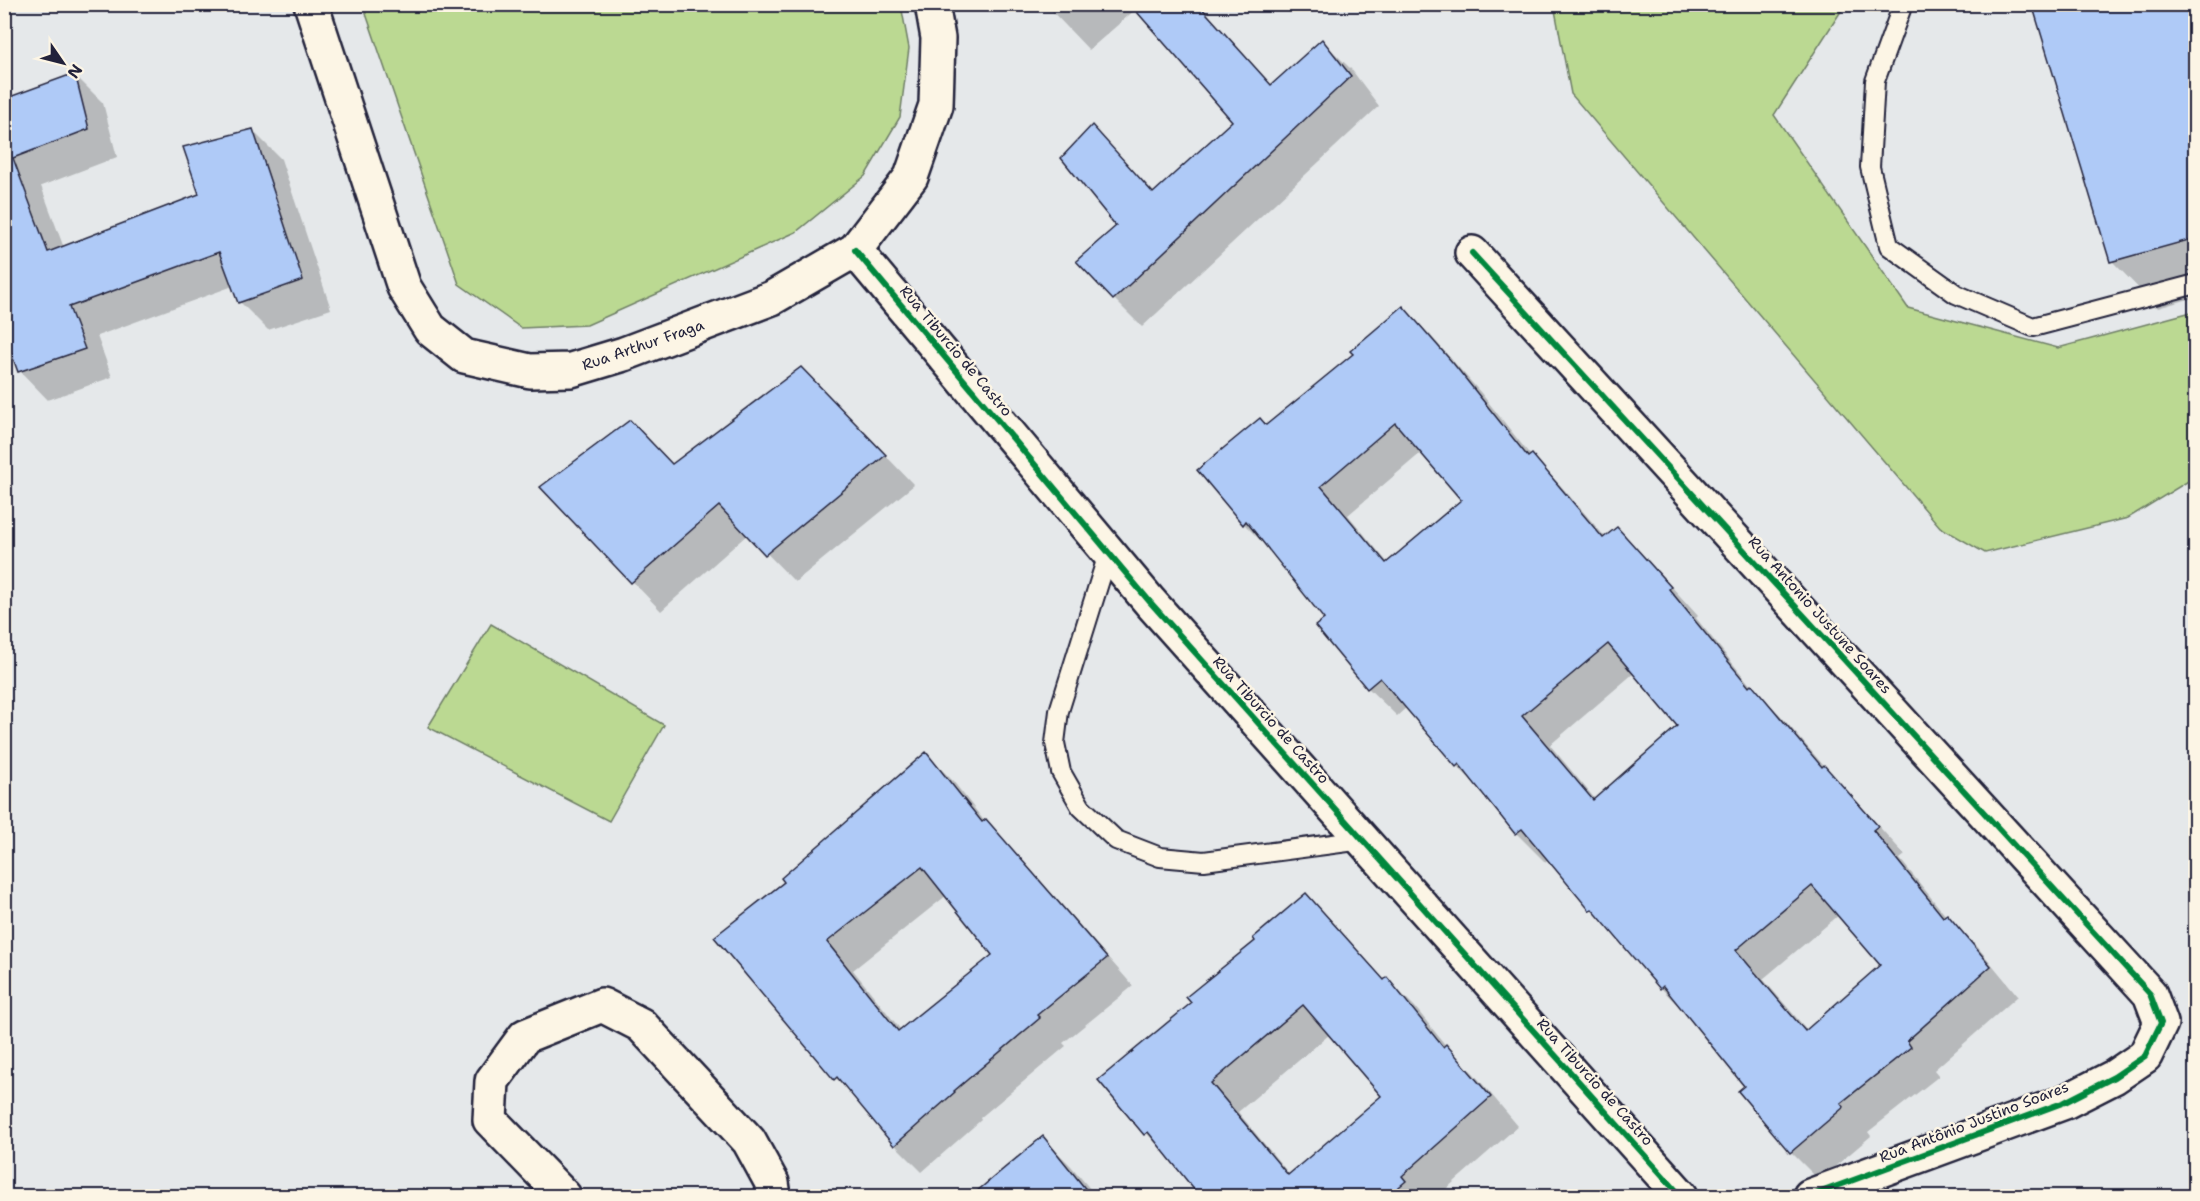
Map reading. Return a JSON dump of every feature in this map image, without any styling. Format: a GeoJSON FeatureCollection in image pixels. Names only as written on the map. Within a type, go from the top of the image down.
{"type":"FeatureCollection","features":[{"type":"Feature","properties":{"kind":"street","name":"Rua Arthur Fraga"},"geometry":{"type":"LineString","coordinates":[[311,4],[404,286],[430,329],[464,356],[530,371],[571,370],[624,354],[772,298],[855,250],[910,177],[936,105],[938,38],[932,4]]}},
{"type":"Feature","properties":{"kind":"street","name":"Rua Tiburcio de Castro"},"geometry":{"type":"LineString","coordinates":[[855,250],[1150,602],[1681,1197]]}},
{"type":"Feature","properties":{"kind":"street","name":"Rua Antonio Justune Soares"},"geometry":{"type":"LineString","coordinates":[[1472,253],[2150,994]]}},
{"type":"Feature","properties":{"kind":"street","name":"Rua Antônio Justino Soares"},"geometry":{"type":"LineString","coordinates":[[1810,1197],[2065,1102],[2114,1077],[2145,1056],[2161,1023],[2150,994]]}},
{"type":"Feature","properties":{"kind":"street"},"geometry":{"type":"LineString","coordinates":[[564,1197],[490,1120],[492,1081],[525,1036],[602,1005],[641,1025],[749,1142],[772,1183],[774,1197]]}},
{"type":"Feature","properties":{"kind":"lane"},"geometry":{"type":"LineString","coordinates":[[1903,4],[1875,81],[1869,168],[1890,246],[1956,294],[2033,327],[2196,284]]}},
{"type":"Feature","properties":{"kind":"lane"},"geometry":{"type":"LineString","coordinates":[[1109,551],[1059,711],[1055,743],[1061,772],[1081,807],[1116,840],[1160,857],[1204,861],[1363,840]]}},
{"type":"Feature","properties":{"kind":"green space"},"geometry":{"type":"Polygon","coordinates":[[[363,5],[901,5],[909,48],[900,117],[865,176],[796,232],[587,325],[521,328],[459,284],[363,5]]]}},
{"type":"Feature","properties":{"kind":"green space"},"geometry":{"type":"Polygon","coordinates":[[[1554,5],[1845,5],[1774,115],[1908,308],[2058,348],[2195,311],[2195,477],[2128,518],[1985,553],[1940,527],[1571,94],[1554,5]]]}},
{"type":"Feature","properties":{"kind":"green space"},"geometry":{"type":"Polygon","coordinates":[[[491,624],[664,725],[609,821],[428,727],[491,624]]]}},
{"type":"Feature","properties":{"kind":"building"},"geometry":{"type":"Polygon","coordinates":[[[1130,4],[1198,4],[1271,85],[1322,39],[1351,76],[1113,300],[1076,261],[1116,226],[1061,158],[1092,125],[1153,193],[1232,121],[1130,4]]]}},
{"type":"Feature","properties":{"kind":"building"},"geometry":{"type":"Polygon","coordinates":[[[2032,4],[2196,4],[2196,238],[2110,262],[2032,4]]]}},
{"type":"Feature","properties":{"kind":"building"},"geometry":{"type":"Polygon","coordinates":[[[75,73],[89,129],[13,158],[48,252],[199,194],[183,147],[253,129],[303,280],[238,303],[219,252],[69,307],[85,349],[18,372],[4,334],[4,99],[75,73]]]}},
{"type":"Feature","properties":{"kind":"building"},"geometry":{"type":"Polygon","coordinates":[[[1403,306],[1453,363],[1528,457],[1532,454],[1603,538],[1617,527],[1671,587],[1669,589],[1749,687],[1752,684],[1822,767],[1824,765],[1878,826],[1873,830],[1943,917],[1947,914],[1991,966],[1907,1041],[1911,1047],[1841,1103],[1844,1107],[1790,1153],[1738,1091],[1744,1086],[1663,986],[1660,989],[1592,909],[1590,911],[1522,829],[1515,834],[1459,764],[1456,767],[1380,678],[1367,689],[1315,626],[1324,619],[1246,521],[1243,525],[1197,470],[1260,418],[1266,425],[1353,354],[1350,351],[1403,306]],[[1395,423],[1321,486],[1386,563],[1461,500],[1395,423]],[[1608,644],[1522,716],[1593,800],[1677,726],[1608,644]],[[1812,886],[1736,950],[1805,1031],[1880,965],[1812,886]]]}},
{"type":"Feature","properties":{"kind":"building"},"geometry":{"type":"Polygon","coordinates":[[[801,367],[886,455],[765,555],[719,506],[631,583],[540,487],[630,420],[672,464],[801,367]]]}},
{"type":"Feature","properties":{"kind":"building"},"geometry":{"type":"Polygon","coordinates":[[[926,752],[982,822],[986,819],[1107,958],[1037,1015],[1040,1018],[954,1091],[894,1146],[837,1077],[834,1080],[714,937],[784,882],[781,878],[926,752]],[[922,867],[827,942],[898,1031],[992,955],[922,867]]]}},
{"type":"Feature","properties":{"kind":"building"},"geometry":{"type":"Polygon","coordinates":[[[1306,893],[1384,980],[1387,977],[1443,1047],[1446,1044],[1491,1097],[1402,1176],[1406,1181],[1387,1197],[1200,1197],[1148,1132],[1144,1135],[1098,1080],[1191,1003],[1186,997],[1255,941],[1253,938],[1306,893]],[[1303,1005],[1211,1083],[1288,1175],[1381,1096],[1303,1005]]]}},
{"type":"Feature","properties":{"kind":"building"},"geometry":{"type":"Polygon","coordinates":[[[1043,1136],[1092,1197],[970,1197],[1043,1136]]]}},
{"type":"Feature","properties":{"kind":"cycle path"},"geometry":{"type":"LineString","coordinates":[[855,250],[1150,602],[1681,1196]]}},
{"type":"Feature","properties":{"kind":"cycle path"},"geometry":{"type":"LineString","coordinates":[[1472,253],[2150,994],[2161,1023],[2145,1056],[2114,1077],[2065,1102],[1810,1196]]}}]}
